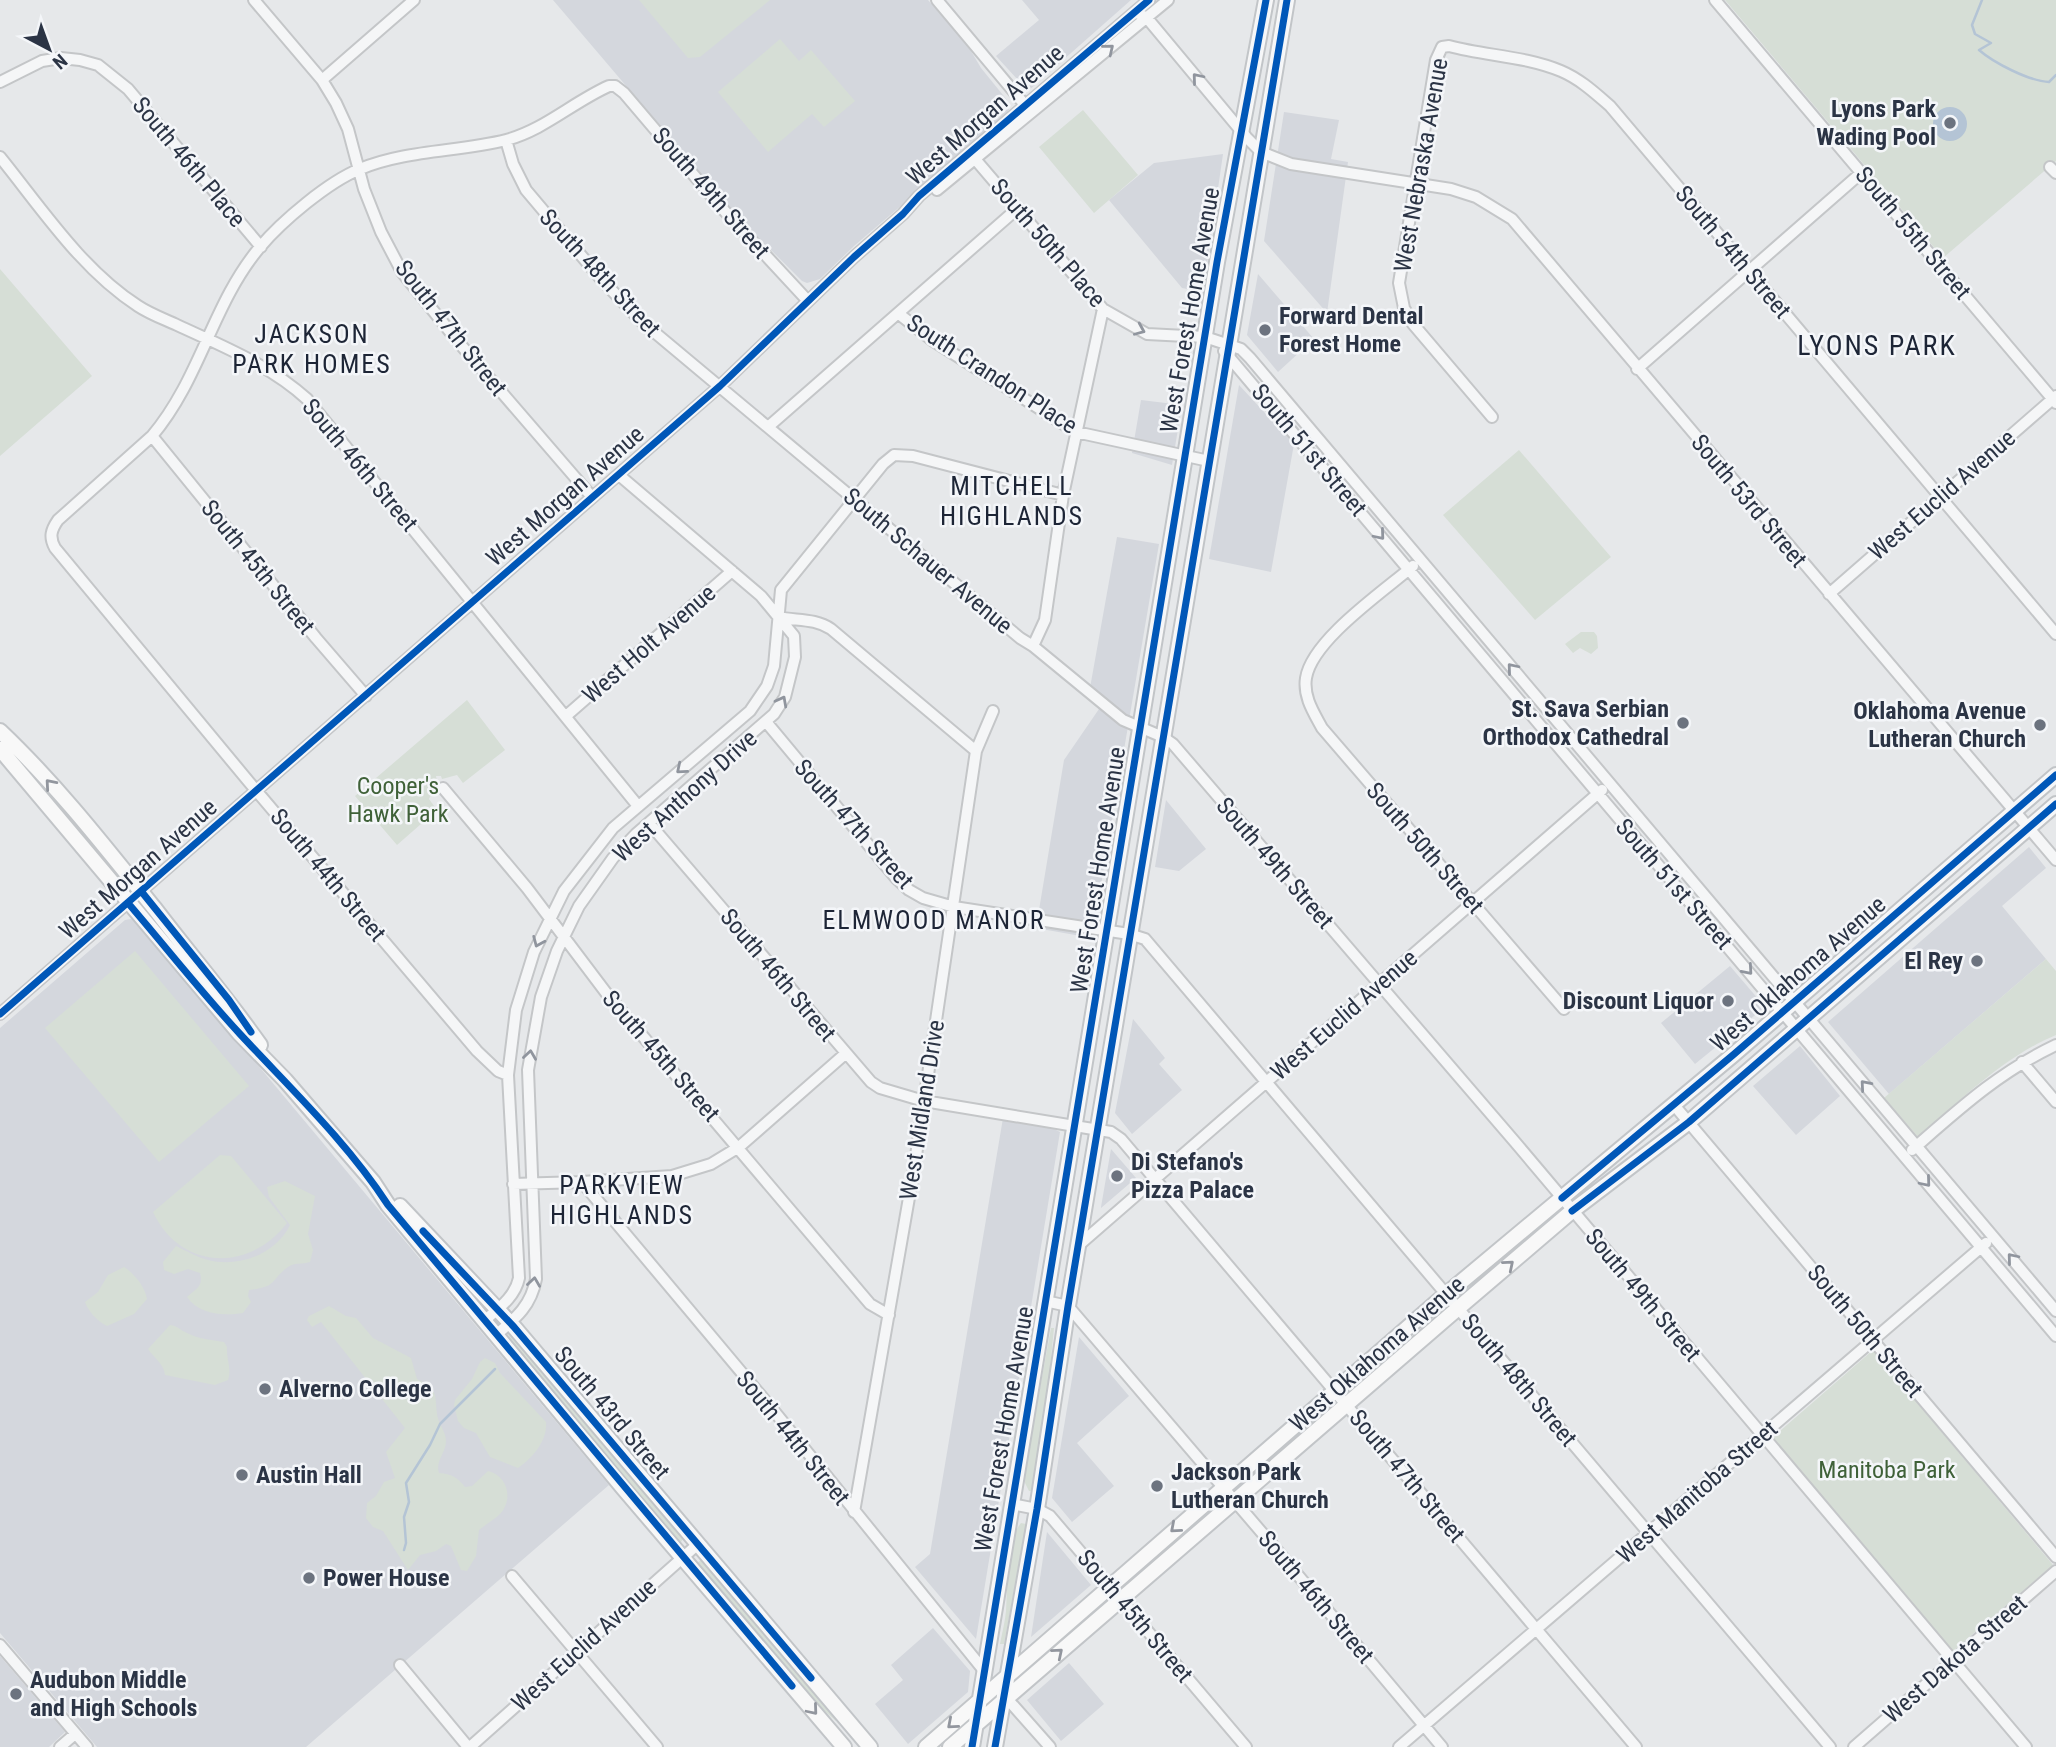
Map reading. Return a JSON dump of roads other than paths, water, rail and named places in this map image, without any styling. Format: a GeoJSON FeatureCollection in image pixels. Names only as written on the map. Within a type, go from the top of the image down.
{"type":"FeatureCollection","features":[{"type":"Feature","properties":{"kind":"main road","name":"West Forest Home Avenue"},"geometry":{"type":"LineString","coordinates":[[972,1747],[1045,1301],[1086,1128],[1118,932],[1140,729],[1205,337],[1266,0]]}},
{"type":"Feature","properties":{"kind":"main road","name":"West Forest Home Avenue"},"geometry":{"type":"LineString","coordinates":[[995,1747],[1003,1686],[1015,1635],[1037,1509],[1079,1245],[1086,1128],[1118,932],[1163,737],[1287,0]]}},
{"type":"Feature","properties":{"kind":"main road","name":"South 43rd Street"},"geometry":{"type":"LineString","coordinates":[[0,730],[96,836],[141,891],[229,1000],[285,1080]]}},
{"type":"Feature","properties":{"kind":"main road","name":"South 43rd Street"},"geometry":{"type":"LineString","coordinates":[[0,748],[239,1033],[285,1080],[373,1182],[388,1205],[496,1335],[844,1747]]}},
{"type":"Feature","properties":{"kind":"main road","name":"West Oklahoma Avenue"},"geometry":{"type":"LineString","coordinates":[[950,1747],[975,1724],[1003,1686],[1038,1648],[1109,1585],[1446,1294],[1733,1055],[2056,775]]}},
{"type":"Feature","properties":{"kind":"main road","name":"West Oklahoma Avenue"},"geometry":{"type":"LineString","coordinates":[[926,1747],[979,1700],[1003,1686],[1122,1598],[1572,1211],[1689,1122],[2056,804]]}},
{"type":"Feature","properties":{"kind":"main road"},"geometry":{"type":"LineString","coordinates":[[82,847],[96,836]]}},
{"type":"Feature","properties":{"kind":"main road"},"geometry":{"type":"LineString","coordinates":[[1706,1107],[1736,1065],[1737,1060],[1733,1055]]}},
{"type":"Feature","properties":{"kind":"main road","name":"South 43rd Street"},"geometry":{"type":"LineString","coordinates":[[373,1182],[394,1200],[511,1322],[870,1747]]}},
{"type":"Feature","properties":{"kind":"main road"},"geometry":{"type":"LineString","coordinates":[[1015,1635],[1024,1646],[1038,1648]]}},
{"type":"Feature","properties":{"kind":"street","name":"South 47th Street"},"geometry":{"type":"LineString","coordinates":[[254,0],[321,80],[336,103],[348,129],[364,189],[381,232],[402,272],[452,335],[592,497]]}},
{"type":"Feature","properties":{"kind":"street"},"geometry":{"type":"LineString","coordinates":[[321,80],[414,0]]}},
{"type":"Feature","properties":{"kind":"street"},"geometry":{"type":"LineString","coordinates":[[937,0],[1028,109]]}},
{"type":"Feature","properties":{"kind":"street","name":"West Morgan Avenue"},"geometry":{"type":"LineString","coordinates":[[903,214],[975,159],[1149,0]]}},
{"type":"Feature","properties":{"kind":"street","name":"West Morgan Avenue"},"geometry":{"type":"LineString","coordinates":[[0,1014],[720,386],[919,196],[1168,0]]}},
{"type":"Feature","properties":{"kind":"street","name":"South 55th Street"},"geometry":{"type":"LineString","coordinates":[[1716,0],[2055,399]]}},
{"type":"Feature","properties":{"kind":"street"},"geometry":{"type":"LineString","coordinates":[[1135,12],[1147,18],[1261,152]]}},
{"type":"Feature","properties":{"kind":"street","name":"West Nebraska Avenue"},"geometry":{"type":"LineString","coordinates":[[1442,47],[1436,60],[1399,283],[1404,308],[1413,324],[1492,417]]}},
{"type":"Feature","properties":{"kind":"street","name":"South 54th Street"},"geometry":{"type":"LineString","coordinates":[[1442,47],[1531,61],[1562,72],[1588,87],[1610,106],[2056,634]]}},
{"type":"Feature","properties":{"kind":"street","name":"South 46th Place"},"geometry":{"type":"LineString","coordinates":[[0,82],[42,61],[61,58],[98,65],[128,89],[261,247]]}},
{"type":"Feature","properties":{"kind":"street","name":"South 49th Street"},"geometry":{"type":"LineString","coordinates":[[506,140],[527,132],[602,89],[615,86],[808,301]]}},
{"type":"Feature","properties":{"kind":"street"},"geometry":{"type":"LineString","coordinates":[[152,436],[177,403],[231,289],[261,247],[303,207],[359,169],[398,158],[506,140]]}},
{"type":"Feature","properties":{"kind":"street","name":"South 48th Street"},"geometry":{"type":"LineString","coordinates":[[506,140],[513,164],[526,190],[562,234],[641,321],[720,386]]}},
{"type":"Feature","properties":{"kind":"street","name":"South 53rd Street"},"geometry":{"type":"LineString","coordinates":[[1261,152],[1291,164],[1451,189],[1476,197],[1511,219],[2056,860]]}},
{"type":"Feature","properties":{"kind":"street","name":"South 46th Street"},"geometry":{"type":"LineString","coordinates":[[0,157],[97,273],[139,307],[278,376],[307,399],[638,806]]}},
{"type":"Feature","properties":{"kind":"street","name":"South 50th Place"},"geometry":{"type":"LineString","coordinates":[[975,159],[1103,309],[1147,334],[1205,337]]}},
{"type":"Feature","properties":{"kind":"street"},"geometry":{"type":"LineString","coordinates":[[1637,369],[1861,173]]}},
{"type":"Feature","properties":{"kind":"street"},"geometry":{"type":"LineString","coordinates":[[768,427],[1018,208]]}},
{"type":"Feature","properties":{"kind":"street"},"geometry":{"type":"LineString","coordinates":[[1033,646],[1045,620],[1063,495],[1103,309]]}},
{"type":"Feature","properties":{"kind":"street","name":"South Crandon Place"},"geometry":{"type":"LineString","coordinates":[[899,314],[932,340],[1076,432],[1209,461]]}},
{"type":"Feature","properties":{"kind":"street","name":"South 51st Street"},"geometry":{"type":"LineString","coordinates":[[1205,337],[1227,348],[1241,349],[1250,358],[1609,784],[1789,1007]]}},
{"type":"Feature","properties":{"kind":"street","name":"South 51st Street"},"geometry":{"type":"LineString","coordinates":[[1227,348],[1598,795],[1917,1146],[2056,1311]]}},
{"type":"Feature","properties":{"kind":"street","name":"South Schauer Avenue"},"geometry":{"type":"LineString","coordinates":[[720,386],[1020,638],[1123,720],[1140,729]]}},
{"type":"Feature","properties":{"kind":"street","name":"West Euclid Avenue"},"geometry":{"type":"LineString","coordinates":[[1829,594],[2055,399]]}},
{"type":"Feature","properties":{"kind":"street","name":"South 44th Street"},"geometry":{"type":"LineString","coordinates":[[152,436],[58,520],[51,536],[55,548],[477,1051],[498,1071],[508,1075]]}},
{"type":"Feature","properties":{"kind":"street","name":"South 45th Street"},"geometry":{"type":"LineString","coordinates":[[152,436],[366,696]]}},
{"type":"Feature","properties":{"kind":"street","name":"West Anthony Drive"},"geometry":{"type":"LineString","coordinates":[[485,1321],[516,1290],[519,1278],[508,1075],[511,1037],[523,984],[534,952],[549,918],[589,856],[613,828],[750,711],[760,698],[774,666],[780,590],[883,464],[894,455],[913,456],[1063,495]]}},
{"type":"Feature","properties":{"kind":"street"},"geometry":{"type":"LineString","coordinates":[[619,475],[761,596],[778,617],[817,621],[831,629],[976,751]]}},
{"type":"Feature","properties":{"kind":"street"},"geometry":{"type":"LineString","coordinates":[[1409,569],[1420,560]]}},
{"type":"Feature","properties":{"kind":"street","name":"South 50th Street"},"geometry":{"type":"LineString","coordinates":[[1409,569],[1333,634],[1317,653],[1306,678],[1308,702],[1322,728],[1564,1009]]}},
{"type":"Feature","properties":{"kind":"street","name":"West Holt Avenue"},"geometry":{"type":"LineString","coordinates":[[566,716],[732,571]]}},
{"type":"Feature","properties":{"kind":"street","name":"West Anthony Drive"},"geometry":{"type":"LineString","coordinates":[[496,1335],[524,1310],[536,1279],[529,1059],[541,997],[563,937],[579,906],[604,869],[649,823],[767,723],[785,697],[795,657],[794,636],[778,617]]}},
{"type":"Feature","properties":{"kind":"street","name":"West Midland Drive"},"geometry":{"type":"LineString","coordinates":[[854,1512],[924,1101],[976,751],[993,711]]}},
{"type":"Feature","properties":{"kind":"street","name":"South 47th Street"},"geometry":{"type":"LineString","coordinates":[[767,723],[902,883],[923,898],[954,907],[1118,932]]}},
{"type":"Feature","properties":{"kind":"street","name":"South 49th Street"},"geometry":{"type":"LineString","coordinates":[[1140,729],[1163,737],[1176,748],[1380,984],[2026,1747]]}},
{"type":"Feature","properties":{"kind":"street","name":"West Euclid Avenue"},"geometry":{"type":"LineString","coordinates":[[1079,1245],[1609,784]]}},
{"type":"Feature","properties":{"kind":"street","name":"South 45th Street"},"geometry":{"type":"LineString","coordinates":[[443,788],[527,888],[607,995],[870,1304],[888,1315]]}},
{"type":"Feature","properties":{"kind":"street","name":"South 46th Street"},"geometry":{"type":"LineString","coordinates":[[649,823],[861,1073],[880,1088],[924,1101],[1086,1128]]}},
{"type":"Feature","properties":{"kind":"street","name":"South 48th Street"},"geometry":{"type":"LineString","coordinates":[[1118,932],[1145,939],[1830,1747]]}},
{"type":"Feature","properties":{"kind":"street","name":"South 51st Street"},"geometry":{"type":"LineString","coordinates":[[1803,1023],[1905,1156],[2056,1336]]}},
{"type":"Feature","properties":{"kind":"street"},"geometry":{"type":"LineString","coordinates":[[1905,1156],[1989,1085],[2022,1062],[2056,1045]]}},
{"type":"Feature","properties":{"kind":"street"},"geometry":{"type":"LineString","coordinates":[[513,1184],[672,1176],[704,1167],[739,1147],[845,1054]]}},
{"type":"Feature","properties":{"kind":"street"},"geometry":{"type":"LineString","coordinates":[[2022,1062],[2056,1102]]}},
{"type":"Feature","properties":{"kind":"street","name":"South 50th Street"},"geometry":{"type":"LineString","coordinates":[[1674,1105],[2056,1557]]}},
{"type":"Feature","properties":{"kind":"street","name":"South 47th Street"},"geometry":{"type":"LineString","coordinates":[[1086,1128],[1111,1132],[1121,1139],[1636,1747]]}},
{"type":"Feature","properties":{"kind":"street","name":"South 44th Street"},"geometry":{"type":"LineString","coordinates":[[582,1182],[984,1671],[1003,1686],[1050,1747]]}},
{"type":"Feature","properties":{"kind":"street","name":"West Manitoba Street"},"geometry":{"type":"LineString","coordinates":[[1399,1747],[1993,1236]]}},
{"type":"Feature","properties":{"kind":"street"},"geometry":{"type":"LineString","coordinates":[[1045,1301],[1068,1306]]}},
{"type":"Feature","properties":{"kind":"street","name":"South 46th Street"},"geometry":{"type":"LineString","coordinates":[[1068,1306],[1442,1747]]}},
{"type":"Feature","properties":{"kind":"street","name":"South 45th Street"},"geometry":{"type":"LineString","coordinates":[[1011,1504],[1037,1509],[1050,1516],[1246,1747]]}},
{"type":"Feature","properties":{"kind":"street","name":"West Euclid Avenue"},"geometry":{"type":"LineString","coordinates":[[469,1747],[698,1544]]}},
{"type":"Feature","properties":{"kind":"street","name":"West Dakota Street"},"geometry":{"type":"LineString","coordinates":[[1854,1747],[2056,1571]]}},
{"type":"Feature","properties":{"kind":"street"},"geometry":{"type":"LineString","coordinates":[[512,1576],[657,1747]]}},
{"type":"Feature","properties":{"kind":"street"},"geometry":{"type":"LineString","coordinates":[[0,1645],[87,1747]]}},
{"type":"Feature","properties":{"kind":"street"},"geometry":{"type":"LineString","coordinates":[[400,1665],[469,1747]]}},
{"type":"Feature","properties":{"kind":"street"},"geometry":{"type":"LineString","coordinates":[[60,1747],[75,1734]]}},
{"type":"Feature","properties":{"kind":"water","name":"Lyons Park Wading Pool"},"geometry":{"type":"Polygon","coordinates":[[[1950,107],[1962,112],[1967,124],[1962,136],[1950,141],[1938,136],[1933,124],[1938,112],[1950,107]]]}},
{"type":"Feature","properties":{"kind":"waterway"},"geometry":{"type":"LineString","coordinates":[[1982,0],[1972,25],[1975,34],[1991,43],[1979,50],[2002,66],[2022,75],[2049,82],[2056,75]]}},
{"type":"Feature","properties":{"kind":"waterway"},"geometry":{"type":"LineString","coordinates":[[404,1550],[404,1517],[409,1502],[406,1483],[440,1424],[495,1369]]}},
{"type":"Feature","properties":{"kind":"place","name":"Lyons Park Wading Pool"},"geometry":{"type":"Point","coordinates":[1950,123]}},
{"type":"Feature","properties":{"kind":"place","name":"Forward Dental Forest Home"},"geometry":{"type":"Point","coordinates":[1265,330]}},
{"type":"Feature","properties":{"kind":"place","name":"St. Sava Serbian Orthodox Cathedral"},"geometry":{"type":"Point","coordinates":[1683,723]}},
{"type":"Feature","properties":{"kind":"place","name":"Oklahoma Avenue Lutheran Church"},"geometry":{"type":"Point","coordinates":[2040,725]}},
{"type":"Feature","properties":{"kind":"place","name":"El Rey"},"geometry":{"type":"Point","coordinates":[1977,961]}},
{"type":"Feature","properties":{"kind":"place","name":"Discount Liquor"},"geometry":{"type":"Point","coordinates":[1728,1001]}},
{"type":"Feature","properties":{"kind":"place","name":"Di Stefano's Pizza Palace"},"geometry":{"type":"Point","coordinates":[1117,1176]}},
{"type":"Feature","properties":{"kind":"place","name":"Alverno College"},"geometry":{"type":"Point","coordinates":[265,1389]}},
{"type":"Feature","properties":{"kind":"place","name":"Austin Hall"},"geometry":{"type":"Point","coordinates":[242,1475]}},
{"type":"Feature","properties":{"kind":"place","name":"Jackson Park Lutheran Church"},"geometry":{"type":"Point","coordinates":[1157,1486]}},
{"type":"Feature","properties":{"kind":"place","name":"Power House"},"geometry":{"type":"Point","coordinates":[309,1578]}},
{"type":"Feature","properties":{"kind":"place","name":"Audubon Middle and High Schools"},"geometry":{"type":"Point","coordinates":[16,1694]}},
{"type":"Feature","properties":{"kind":"district","name":"LYONS PARK"},"geometry":{"type":"Point","coordinates":[1877,345]}},
{"type":"Feature","properties":{"kind":"district","name":"JACKSON PARK HOMES"},"geometry":{"type":"Point","coordinates":[312,349]}},
{"type":"Feature","properties":{"kind":"district","name":"MITCHELL HIGHLANDS"},"geometry":{"type":"Point","coordinates":[1012,501]}},
{"type":"Feature","properties":{"kind":"district","name":"ELMWOOD MANOR"},"geometry":{"type":"Point","coordinates":[934,920]}},
{"type":"Feature","properties":{"kind":"district","name":"PARKVIEW HIGHLANDS"},"geometry":{"type":"Point","coordinates":[622,1200]}},
{"type":"Feature","properties":{"kind":"park label","name":"Cooper's Hawk Park"},"geometry":{"type":"Point","coordinates":[398,800]}},
{"type":"Feature","properties":{"kind":"park label","name":"Manitoba Park"},"geometry":{"type":"Point","coordinates":[1887,1470]}}]}
